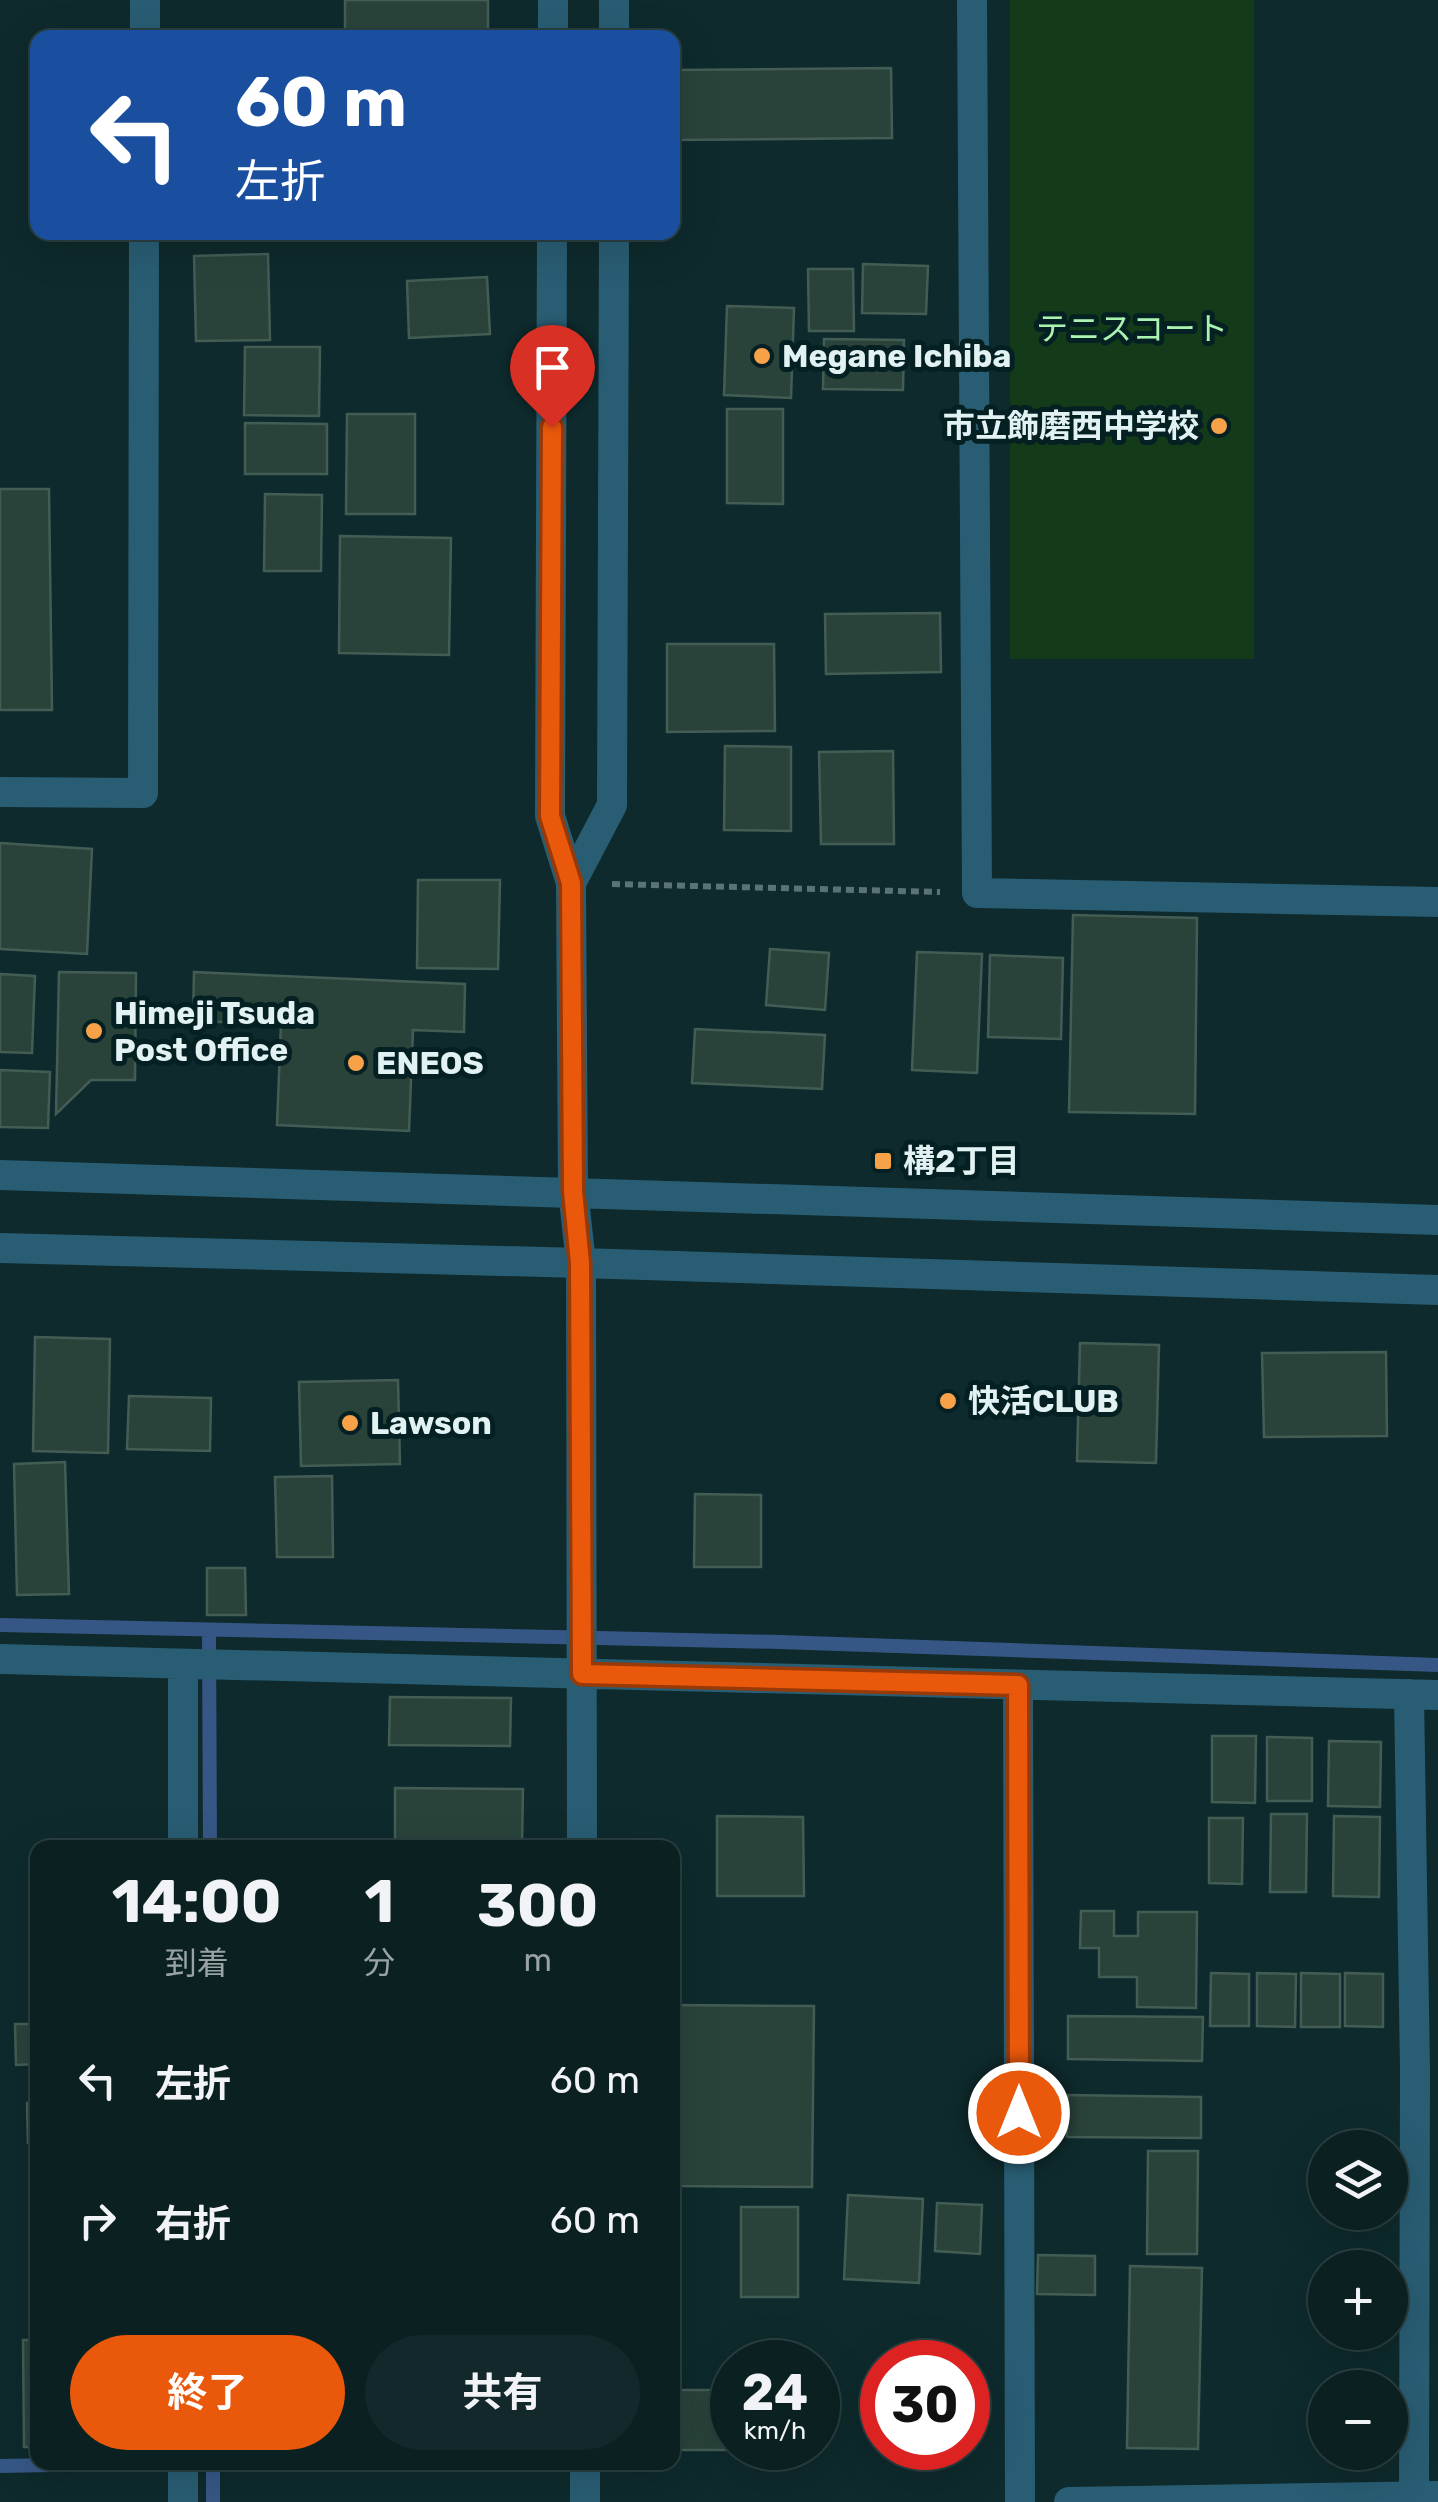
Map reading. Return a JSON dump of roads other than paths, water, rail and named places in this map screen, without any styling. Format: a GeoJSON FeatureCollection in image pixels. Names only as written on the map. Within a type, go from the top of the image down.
{"type":"FeatureCollection","features":[{"type":"Feature","properties":{"kind":"street"},"geometry":{"type":"LineString","coordinates":[[145,0],[145,30]]}},
{"type":"Feature","properties":{"kind":"street"},"geometry":{"type":"LineString","coordinates":[[553,0],[553,30]]}},
{"type":"Feature","properties":{"kind":"street"},"geometry":{"type":"LineString","coordinates":[[614,0],[614,30]]}},
{"type":"Feature","properties":{"kind":"street"},"geometry":{"type":"LineString","coordinates":[[972,0],[977,892],[1438,902]]}},
{"type":"Feature","properties":{"kind":"street"},"geometry":{"type":"LineString","coordinates":[[0,792],[143,793],[144,240]]}},
{"type":"Feature","properties":{"kind":"street"},"geometry":{"type":"LineString","coordinates":[[552,240],[550,816],[571,883],[573,1191],[580,1263],[582,1840]]}},
{"type":"Feature","properties":{"kind":"street"},"geometry":{"type":"LineString","coordinates":[[571,883],[612,805],[614,240]]}},
{"type":"Feature","properties":{"kind":"street"},"geometry":{"type":"LineString","coordinates":[[0,1174],[1438,1220]]}},
{"type":"Feature","properties":{"kind":"street"},"geometry":{"type":"LineString","coordinates":[[0,1248],[1438,1290]]}},
{"type":"Feature","properties":{"kind":"street"},"geometry":{"type":"LineString","coordinates":[[0,1660],[1424,1695],[1415,2070],[1422,2498],[1069,2502]]}},
{"type":"Feature","properties":{"kind":"street"},"geometry":{"type":"LineString","coordinates":[[183,1664],[183,1840]]}},
{"type":"Feature","properties":{"kind":"street"},"geometry":{"type":"LineString","coordinates":[[1018,1685],[1020,2502]]}},
{"type":"Feature","properties":{"kind":"street"},"geometry":{"type":"LineString","coordinates":[[184,2470],[184,2502]]}},
{"type":"Feature","properties":{"kind":"street"},"geometry":{"type":"LineString","coordinates":[[585,2470],[585,2502]]}},
{"type":"Feature","properties":{"kind":"waterway"},"geometry":{"type":"LineString","coordinates":[[0,1625],[780,1642],[1438,1665]]}},
{"type":"Feature","properties":{"kind":"waterway"},"geometry":{"type":"LineString","coordinates":[[209,1631],[210,1840]]}},
{"type":"Feature","properties":{"kind":"waterway"},"geometry":{"type":"LineString","coordinates":[[0,2466],[30,2465]]}},
{"type":"Feature","properties":{"kind":"waterway"},"geometry":{"type":"LineString","coordinates":[[213,2470],[213,2502]]}},
{"type":"Feature","properties":{"kind":"place","name":"Megane Ichiba"},"geometry":{"type":"Point","coordinates":[762,356]}},
{"type":"Feature","properties":{"kind":"place","name":"市立飾磨西中学校"},"geometry":{"type":"Point","coordinates":[1219,426]}},
{"type":"Feature","properties":{"kind":"place","name":"Himeji Tsuda Post Office"},"geometry":{"type":"Point","coordinates":[94,1031]}},
{"type":"Feature","properties":{"kind":"place","name":"ENEOS"},"geometry":{"type":"Point","coordinates":[356,1063]}},
{"type":"Feature","properties":{"kind":"place","name":"構2丁目"},"geometry":{"type":"Point","coordinates":[883,1161]}},
{"type":"Feature","properties":{"kind":"place","name":"快活CLUB"},"geometry":{"type":"Point","coordinates":[948,1401]}},
{"type":"Feature","properties":{"kind":"place","name":"Lawson"},"geometry":{"type":"Point","coordinates":[350,1423]}},
{"type":"Feature","properties":{"kind":"park label","name":"テニスコート"},"geometry":{"type":"Point","coordinates":[1132,329]}}]}
